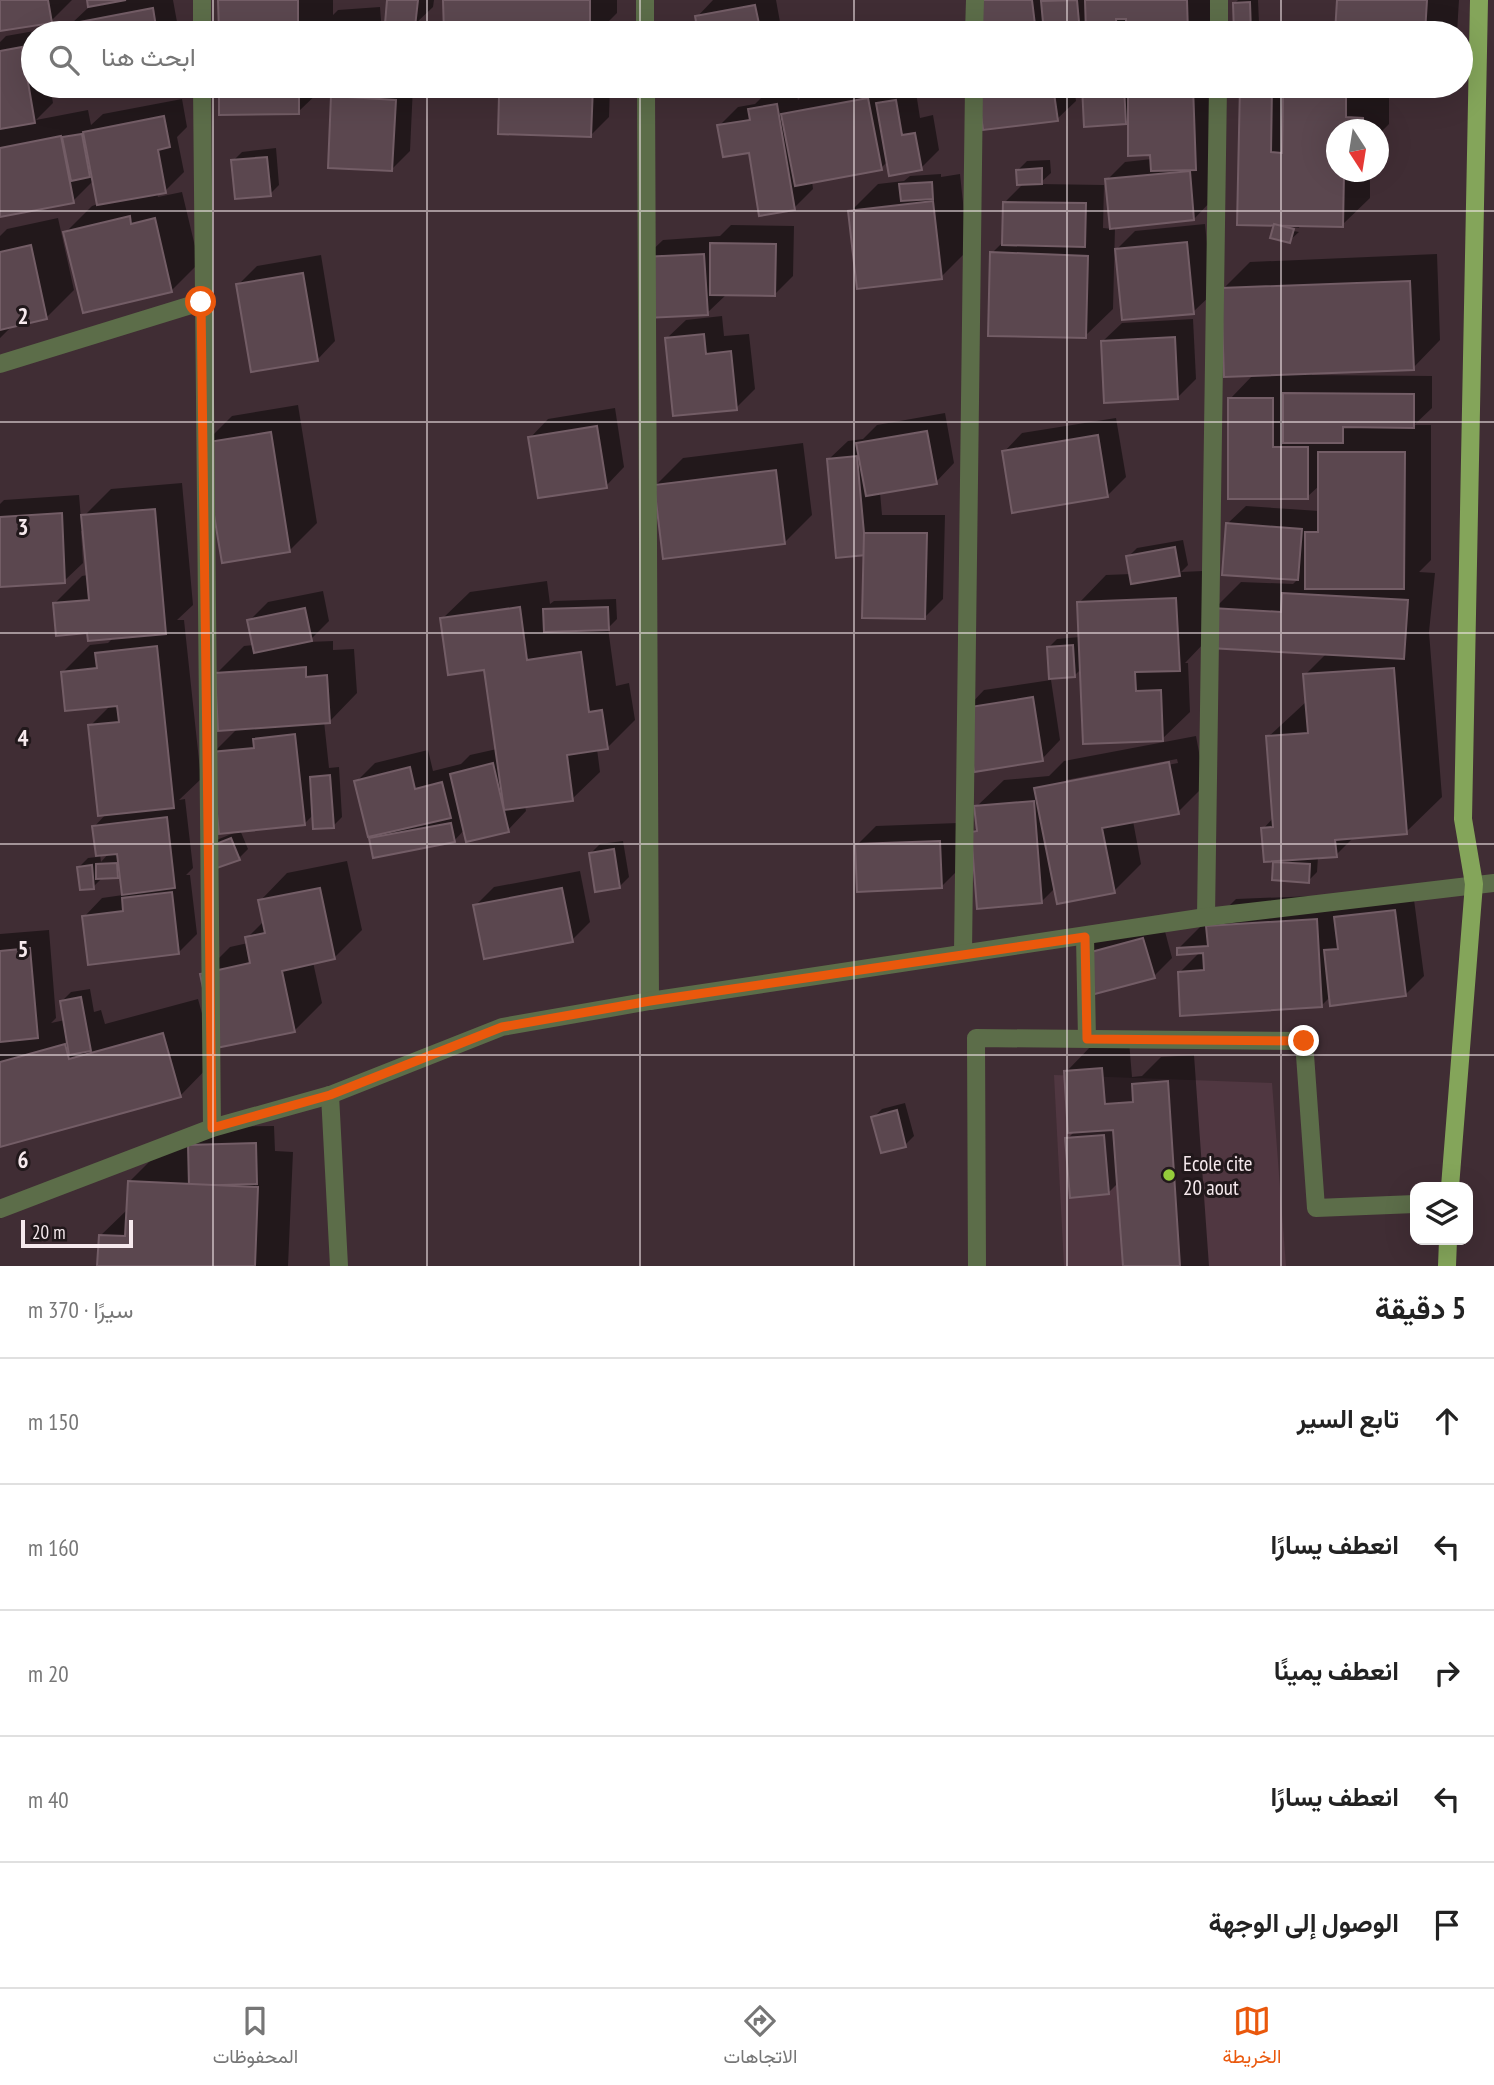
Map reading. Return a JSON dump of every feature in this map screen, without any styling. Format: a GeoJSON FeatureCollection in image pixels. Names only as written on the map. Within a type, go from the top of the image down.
{"type":"FeatureCollection","features":[{"type":"Feature","properties":{"kind":"main road"},"geometry":{"type":"LineString","coordinates":[[1450,1182],[1474,884],[1463,820],[1479,0]]}},
{"type":"Feature","properties":{"kind":"main road"},"geometry":{"type":"LineString","coordinates":[[1447,1266],[1448,1245]]}},
{"type":"Feature","properties":{"kind":"street"},"geometry":{"type":"LineString","coordinates":[[202,0],[202,21]]}},
{"type":"Feature","properties":{"kind":"street"},"geometry":{"type":"LineString","coordinates":[[645,0],[645,21]]}},
{"type":"Feature","properties":{"kind":"street"},"geometry":{"type":"LineString","coordinates":[[974,21],[975,0]]}},
{"type":"Feature","properties":{"kind":"street"},"geometry":{"type":"LineString","coordinates":[[1219,0],[1219,21]]}},
{"type":"Feature","properties":{"kind":"street"},"geometry":{"type":"LineString","coordinates":[[202,98],[201,302],[212,1128]]}},
{"type":"Feature","properties":{"kind":"street"},"geometry":{"type":"LineString","coordinates":[[646,98],[650,1001]]}},
{"type":"Feature","properties":{"kind":"street"},"geometry":{"type":"LineString","coordinates":[[963,953],[974,98]]}},
{"type":"Feature","properties":{"kind":"street"},"geometry":{"type":"LineString","coordinates":[[1206,917],[1218,98]]}},
{"type":"Feature","properties":{"kind":"street"},"geometry":{"type":"LineString","coordinates":[[0,364],[201,302]]}},
{"type":"Feature","properties":{"kind":"street"},"geometry":{"type":"LineString","coordinates":[[0,1209],[212,1128],[330,1095],[502,1027],[650,1001],[853,973],[963,953],[1206,917],[1494,883]]}},
{"type":"Feature","properties":{"kind":"street"},"geometry":{"type":"LineString","coordinates":[[1085,937],[1087,1039]]}},
{"type":"Feature","properties":{"kind":"street"},"geometry":{"type":"LineString","coordinates":[[978,1266],[976,1038],[1304,1041],[1316,1208],[1410,1204]]}},
{"type":"Feature","properties":{"kind":"street"},"geometry":{"type":"LineString","coordinates":[[330,1095],[339,1266]]}},
{"type":"Feature","properties":{"kind":"shaded area","name":"Ecole cite 20 aout"},"geometry":{"type":"Polygon","coordinates":[[[1054,1075],[1272,1083],[1286,1266],[1064,1266],[1054,1075]]]}},
{"type":"Feature","properties":{"kind":"building"},"geometry":{"type":"Polygon","coordinates":[[[0,0],[48,0],[52,21],[21,21],[21,28],[0,31],[0,0]]]}},
{"type":"Feature","properties":{"kind":"building"},"geometry":{"type":"Polygon","coordinates":[[[87,0],[126,0],[88,7],[87,0]]]}},
{"type":"Feature","properties":{"kind":"building"},"geometry":{"type":"Polygon","coordinates":[[[218,0],[298,0],[298,21],[219,21],[218,0]]]}},
{"type":"Feature","properties":{"kind":"building"},"geometry":{"type":"Polygon","coordinates":[[[387,0],[418,0],[416,21],[385,21],[387,0]]]}},
{"type":"Feature","properties":{"kind":"building"},"geometry":{"type":"Polygon","coordinates":[[[443,0],[590,0],[590,21],[444,21],[443,0]]]}},
{"type":"Feature","properties":{"kind":"building"},"geometry":{"type":"Polygon","coordinates":[[[978,0],[1032,0],[1035,21],[981,21],[978,0]]]}},
{"type":"Feature","properties":{"kind":"building"},"geometry":{"type":"Polygon","coordinates":[[[1077,0],[1079,21],[1043,21],[1041,1],[1077,0]]]}},
{"type":"Feature","properties":{"kind":"building"},"geometry":{"type":"Polygon","coordinates":[[[1085,0],[1187,0],[1188,21],[1086,21],[1085,0]]]}},
{"type":"Feature","properties":{"kind":"building"},"geometry":{"type":"Polygon","coordinates":[[[1337,0],[1427,0],[1426,21],[1336,21],[1337,0]]]}},
{"type":"Feature","properties":{"kind":"building"},"geometry":{"type":"Polygon","coordinates":[[[1250,2],[1251,21],[1234,21],[1233,3],[1250,2]]]}},
{"type":"Feature","properties":{"kind":"building"},"geometry":{"type":"Polygon","coordinates":[[[755,5],[758,21],[696,21],[695,16],[755,5]]]}},
{"type":"Feature","properties":{"kind":"building"},"geometry":{"type":"Polygon","coordinates":[[[153,8],[155,21],[85,21],[153,8]]]}},
{"type":"Feature","properties":{"kind":"building"},"geometry":{"type":"Polygon","coordinates":[[[21,47],[21,98],[31,98],[35,123],[0,129],[0,51],[21,47]]]}},
{"type":"Feature","properties":{"kind":"building"},"geometry":{"type":"Polygon","coordinates":[[[219,98],[299,98],[299,114],[219,115],[219,98]]]}},
{"type":"Feature","properties":{"kind":"building"},"geometry":{"type":"Polygon","coordinates":[[[331,98],[396,100],[392,171],[328,168],[331,98]]]}},
{"type":"Feature","properties":{"kind":"building"},"geometry":{"type":"Polygon","coordinates":[[[499,98],[593,98],[591,137],[498,134],[499,98]]]}},
{"type":"Feature","properties":{"kind":"building"},"geometry":{"type":"Polygon","coordinates":[[[868,98],[882,170],[795,186],[781,114],[868,98]]]}},
{"type":"Feature","properties":{"kind":"building"},"geometry":{"type":"Polygon","coordinates":[[[979,98],[1055,98],[1058,121],[983,130],[979,98]]]}},
{"type":"Feature","properties":{"kind":"building"},"geometry":{"type":"Polygon","coordinates":[[[1083,98],[1125,98],[1126,124],[1084,127],[1083,98]]]}},
{"type":"Feature","properties":{"kind":"building"},"geometry":{"type":"Polygon","coordinates":[[[1128,98],[1193,98],[1196,170],[1151,171],[1150,155],[1128,156],[1128,98]]]}},
{"type":"Feature","properties":{"kind":"building"},"geometry":{"type":"Polygon","coordinates":[[[1240,98],[1272,98],[1271,152],[1282,153],[1283,98],[1346,98],[1346,117],[1363,118],[1326,119],[1326,182],[1344,182],[1343,227],[1237,225],[1240,98]]]}},
{"type":"Feature","properties":{"kind":"building"},"geometry":{"type":"Polygon","coordinates":[[[896,100],[902,135],[915,133],[922,170],[889,176],[876,103],[896,100]]]}},
{"type":"Feature","properties":{"kind":"building"},"geometry":{"type":"Polygon","coordinates":[[[777,104],[795,210],[759,216],[749,153],[723,157],[717,125],[750,120],[748,109],[777,104]]]}},
{"type":"Feature","properties":{"kind":"building"},"geometry":{"type":"Polygon","coordinates":[[[164,116],[170,147],[158,150],[166,193],[97,205],[83,132],[164,116]]]}},
{"type":"Feature","properties":{"kind":"building"},"geometry":{"type":"Polygon","coordinates":[[[82,134],[90,177],[71,181],[62,137],[82,134]]]}},
{"type":"Feature","properties":{"kind":"building"},"geometry":{"type":"Polygon","coordinates":[[[61,136],[74,203],[0,217],[0,148],[61,136]]]}},
{"type":"Feature","properties":{"kind":"building"},"geometry":{"type":"Polygon","coordinates":[[[267,157],[271,196],[235,199],[231,160],[267,157]]]}},
{"type":"Feature","properties":{"kind":"building"},"geometry":{"type":"Polygon","coordinates":[[[1042,168],[1042,184],[1017,185],[1016,170],[1042,168]]]}},
{"type":"Feature","properties":{"kind":"building"},"geometry":{"type":"Polygon","coordinates":[[[1190,171],[1194,220],[1110,229],[1105,179],[1190,171]]]}},
{"type":"Feature","properties":{"kind":"building"},"geometry":{"type":"Polygon","coordinates":[[[932,182],[933,199],[901,201],[899,184],[932,182]]]}},
{"type":"Feature","properties":{"kind":"building"},"geometry":{"type":"Polygon","coordinates":[[[933,201],[942,279],[857,289],[848,211],[933,201]]]}},
{"type":"Feature","properties":{"kind":"building"},"geometry":{"type":"Polygon","coordinates":[[[1003,202],[1086,203],[1085,247],[1002,245],[1003,202]]]}},
{"type":"Feature","properties":{"kind":"building"},"geometry":{"type":"Polygon","coordinates":[[[130,216],[131,224],[155,218],[172,292],[83,313],[63,232],[130,216]]]}},
{"type":"Feature","properties":{"kind":"building"},"geometry":{"type":"Polygon","coordinates":[[[1274,224],[1294,229],[1290,243],[1270,238],[1274,224]]]}},
{"type":"Feature","properties":{"kind":"building"},"geometry":{"type":"Polygon","coordinates":[[[1187,242],[1194,314],[1122,320],[1115,249],[1187,242]]]}},
{"type":"Feature","properties":{"kind":"building"},"geometry":{"type":"Polygon","coordinates":[[[710,243],[776,244],[775,296],[710,295],[710,243]]]}},
{"type":"Feature","properties":{"kind":"building"},"geometry":{"type":"Polygon","coordinates":[[[31,245],[47,319],[0,330],[0,252],[31,245]]]}},
{"type":"Feature","properties":{"kind":"building"},"geometry":{"type":"Polygon","coordinates":[[[990,252],[1088,256],[1086,338],[988,336],[990,252]]]}},
{"type":"Feature","properties":{"kind":"building"},"geometry":{"type":"Polygon","coordinates":[[[704,254],[708,315],[646,318],[642,257],[704,254]]]}},
{"type":"Feature","properties":{"kind":"building"},"geometry":{"type":"Polygon","coordinates":[[[303,273],[318,361],[251,372],[236,284],[303,273]]]}},
{"type":"Feature","properties":{"kind":"building"},"geometry":{"type":"Polygon","coordinates":[[[1410,281],[1414,370],[1224,377],[1221,288],[1410,281]]]}},
{"type":"Feature","properties":{"kind":"building"},"geometry":{"type":"Polygon","coordinates":[[[704,334],[706,354],[731,351],[737,410],[673,416],[665,338],[704,334]]]}},
{"type":"Feature","properties":{"kind":"building"},"geometry":{"type":"Polygon","coordinates":[[[1175,337],[1178,399],[1104,403],[1101,341],[1175,337]]]}},
{"type":"Feature","properties":{"kind":"building"},"geometry":{"type":"Polygon","coordinates":[[[1283,393],[1414,394],[1414,428],[1343,427],[1343,443],[1283,443],[1283,393]]]}},
{"type":"Feature","properties":{"kind":"building"},"geometry":{"type":"Polygon","coordinates":[[[1228,398],[1273,398],[1273,447],[1308,447],[1308,499],[1228,499],[1228,398]]]}},
{"type":"Feature","properties":{"kind":"building"},"geometry":{"type":"Polygon","coordinates":[[[597,426],[607,488],[538,498],[528,437],[597,426]]]}},
{"type":"Feature","properties":{"kind":"building"},"geometry":{"type":"Polygon","coordinates":[[[927,431],[937,484],[866,496],[856,443],[927,431]]]}},
{"type":"Feature","properties":{"kind":"building"},"geometry":{"type":"Polygon","coordinates":[[[271,432],[290,552],[222,563],[202,443],[271,432]]]}},
{"type":"Feature","properties":{"kind":"building"},"geometry":{"type":"Polygon","coordinates":[[[1098,435],[1108,497],[1012,513],[1002,451],[1098,435]]]}},
{"type":"Feature","properties":{"kind":"building"},"geometry":{"type":"Polygon","coordinates":[[[1318,452],[1405,452],[1404,589],[1305,589],[1305,532],[1318,532],[1318,452]]]}},
{"type":"Feature","properties":{"kind":"building"},"geometry":{"type":"Polygon","coordinates":[[[857,456],[866,555],[836,558],[827,459],[857,456]]]}},
{"type":"Feature","properties":{"kind":"building"},"geometry":{"type":"Polygon","coordinates":[[[776,470],[785,544],[663,559],[654,485],[776,470]]]}},
{"type":"Feature","properties":{"kind":"building"},"geometry":{"type":"Polygon","coordinates":[[[155,509],[166,634],[88,641],[87,633],[56,636],[53,603],[89,600],[81,515],[155,509]]]}},
{"type":"Feature","properties":{"kind":"building"},"geometry":{"type":"Polygon","coordinates":[[[62,513],[65,583],[0,587],[0,517],[62,513]]]}},
{"type":"Feature","properties":{"kind":"building"},"geometry":{"type":"Polygon","coordinates":[[[1226,523],[1302,529],[1298,580],[1222,575],[1226,523]]]}},
{"type":"Feature","properties":{"kind":"building"},"geometry":{"type":"Polygon","coordinates":[[[864,533],[927,533],[925,619],[862,618],[864,533]]]}},
{"type":"Feature","properties":{"kind":"building"},"geometry":{"type":"Polygon","coordinates":[[[1175,547],[1180,576],[1131,584],[1126,556],[1175,547]]]}},
{"type":"Feature","properties":{"kind":"building"},"geometry":{"type":"Polygon","coordinates":[[[1282,593],[1408,600],[1404,659],[1209,648],[1212,608],[1281,612],[1282,593]]]}},
{"type":"Feature","properties":{"kind":"building"},"geometry":{"type":"Polygon","coordinates":[[[1176,598],[1180,671],[1135,672],[1136,691],[1161,690],[1163,741],[1083,744],[1077,602],[1176,598]]]}},
{"type":"Feature","properties":{"kind":"building"},"geometry":{"type":"Polygon","coordinates":[[[520,607],[527,660],[581,652],[589,712],[602,710],[608,749],[567,755],[573,801],[504,810],[484,670],[448,675],[440,618],[520,607]]]}},
{"type":"Feature","properties":{"kind":"building"},"geometry":{"type":"Polygon","coordinates":[[[608,607],[609,630],[544,632],[543,609],[608,607]]]}},
{"type":"Feature","properties":{"kind":"building"},"geometry":{"type":"Polygon","coordinates":[[[305,608],[312,641],[254,653],[247,620],[305,608]]]}},
{"type":"Feature","properties":{"kind":"building"},"geometry":{"type":"Polygon","coordinates":[[[1073,645],[1075,677],[1049,679],[1047,647],[1073,645]]]}},
{"type":"Feature","properties":{"kind":"building"},"geometry":{"type":"Polygon","coordinates":[[[157,646],[174,808],[98,816],[88,725],[119,722],[117,706],[65,711],[61,672],[97,668],[95,653],[157,646]]]}},
{"type":"Feature","properties":{"kind":"building"},"geometry":{"type":"Polygon","coordinates":[[[306,667],[306,677],[327,675],[330,723],[218,731],[215,673],[306,667]]]}},
{"type":"Feature","properties":{"kind":"building"},"geometry":{"type":"Polygon","coordinates":[[[1394,668],[1407,834],[1335,840],[1337,857],[1264,862],[1261,828],[1273,827],[1266,736],[1308,733],[1303,674],[1394,668]]]}},
{"type":"Feature","properties":{"kind":"building"},"geometry":{"type":"Polygon","coordinates":[[[1033,697],[1043,761],[974,772],[964,708],[1033,697]]]}},
{"type":"Feature","properties":{"kind":"building"},"geometry":{"type":"Polygon","coordinates":[[[295,734],[305,825],[219,834],[211,752],[254,748],[253,739],[295,734]]]}},
{"type":"Feature","properties":{"kind":"building"},"geometry":{"type":"Polygon","coordinates":[[[1169,762],[1179,814],[1102,828],[1115,893],[1057,904],[1034,788],[1169,762]]]}},
{"type":"Feature","properties":{"kind":"building"},"geometry":{"type":"Polygon","coordinates":[[[493,763],[509,832],[466,842],[450,774],[493,763]]]}},
{"type":"Feature","properties":{"kind":"building"},"geometry":{"type":"Polygon","coordinates":[[[410,767],[415,789],[442,782],[451,818],[368,837],[354,781],[410,767]]]}},
{"type":"Feature","properties":{"kind":"building"},"geometry":{"type":"Polygon","coordinates":[[[330,775],[334,828],[313,829],[310,777],[330,775]]]}},
{"type":"Feature","properties":{"kind":"building"},"geometry":{"type":"Polygon","coordinates":[[[1034,801],[1042,903],[977,909],[971,832],[977,831],[974,806],[1034,801]]]}},
{"type":"Feature","properties":{"kind":"building"},"geometry":{"type":"Polygon","coordinates":[[[167,817],[175,888],[122,895],[117,854],[96,856],[92,826],[167,817]]]}},
{"type":"Feature","properties":{"kind":"building"},"geometry":{"type":"Polygon","coordinates":[[[451,823],[455,842],[373,858],[369,838],[451,823]]]}},
{"type":"Feature","properties":{"kind":"building"},"geometry":{"type":"Polygon","coordinates":[[[231,838],[240,860],[211,870],[203,849],[231,838]]]}},
{"type":"Feature","properties":{"kind":"building"},"geometry":{"type":"Polygon","coordinates":[[[940,841],[942,888],[857,892],[855,844],[940,841]]]}},
{"type":"Feature","properties":{"kind":"building"},"geometry":{"type":"Polygon","coordinates":[[[614,849],[620,888],[595,892],[589,853],[614,849]]]}},
{"type":"Feature","properties":{"kind":"building"},"geometry":{"type":"Polygon","coordinates":[[[1273,862],[1310,864],[1309,883],[1272,880],[1273,862]]]}},
{"type":"Feature","properties":{"kind":"building"},"geometry":{"type":"Polygon","coordinates":[[[117,863],[118,878],[96,879],[96,864],[117,863]]]}},
{"type":"Feature","properties":{"kind":"building"},"geometry":{"type":"Polygon","coordinates":[[[92,865],[94,889],[80,890],[77,867],[92,865]]]}},
{"type":"Feature","properties":{"kind":"building"},"geometry":{"type":"Polygon","coordinates":[[[320,888],[335,959],[282,971],[295,1032],[216,1048],[200,974],[250,963],[245,937],[265,933],[258,900],[320,888]]]}},
{"type":"Feature","properties":{"kind":"building"},"geometry":{"type":"Polygon","coordinates":[[[562,888],[573,942],[484,959],[473,905],[562,888]]]}},
{"type":"Feature","properties":{"kind":"building"},"geometry":{"type":"Polygon","coordinates":[[[172,892],[179,954],[88,965],[82,916],[123,911],[122,898],[172,892]]]}},
{"type":"Feature","properties":{"kind":"building"},"geometry":{"type":"Polygon","coordinates":[[[1395,910],[1406,996],[1330,1006],[1324,950],[1338,949],[1334,917],[1395,910]]]}},
{"type":"Feature","properties":{"kind":"building"},"geometry":{"type":"Polygon","coordinates":[[[1317,919],[1322,1007],[1180,1016],[1178,972],[1204,970],[1203,953],[1177,955],[1177,948],[1208,946],[1206,926],[1317,919]]]}},
{"type":"Feature","properties":{"kind":"building"},"geometry":{"type":"Polygon","coordinates":[[[1143,938],[1155,978],[1091,995],[1080,955],[1143,938]]]}},
{"type":"Feature","properties":{"kind":"building"},"geometry":{"type":"Polygon","coordinates":[[[30,948],[38,1038],[0,1042],[0,951],[30,948]]]}},
{"type":"Feature","properties":{"kind":"building"},"geometry":{"type":"Polygon","coordinates":[[[81,997],[91,1051],[69,1055],[60,1001],[81,997]]]}},
{"type":"Feature","properties":{"kind":"building"},"geometry":{"type":"Polygon","coordinates":[[[163,1033],[181,1097],[0,1147],[0,1062],[65,1044],[69,1059],[163,1033]]]}},
{"type":"Feature","properties":{"kind":"building"},"geometry":{"type":"Polygon","coordinates":[[[1102,1068],[1105,1104],[1133,1102],[1132,1084],[1168,1081],[1180,1266],[1123,1266],[1113,1130],[1068,1133],[1064,1071],[1102,1068]]]}},
{"type":"Feature","properties":{"kind":"building"},"geometry":{"type":"Polygon","coordinates":[[[897,1110],[906,1147],[881,1153],[871,1117],[897,1110]]]}},
{"type":"Feature","properties":{"kind":"building"},"geometry":{"type":"Polygon","coordinates":[[[1104,1135],[1109,1194],[1070,1198],[1065,1138],[1104,1135]]]}},
{"type":"Feature","properties":{"kind":"building"},"geometry":{"type":"Polygon","coordinates":[[[256,1143],[257,1184],[189,1186],[188,1145],[256,1143]]]}},
{"type":"Feature","properties":{"kind":"building"},"geometry":{"type":"Polygon","coordinates":[[[128,1181],[258,1187],[255,1266],[97,1266],[99,1235],[125,1236],[128,1181]]]}},
{"type":"Feature","properties":{"kind":"place","name":"Ecole cite 20 aout"},"geometry":{"type":"Point","coordinates":[1169,1175]}},
{"type":"Feature","properties":{"kind":"route"},"geometry":{"type":"LineString","coordinates":[[201,302],[212,1128],[330,1095],[502,1027],[650,1001],[1085,937],[1087,1039],[1304,1041]]}}]}
